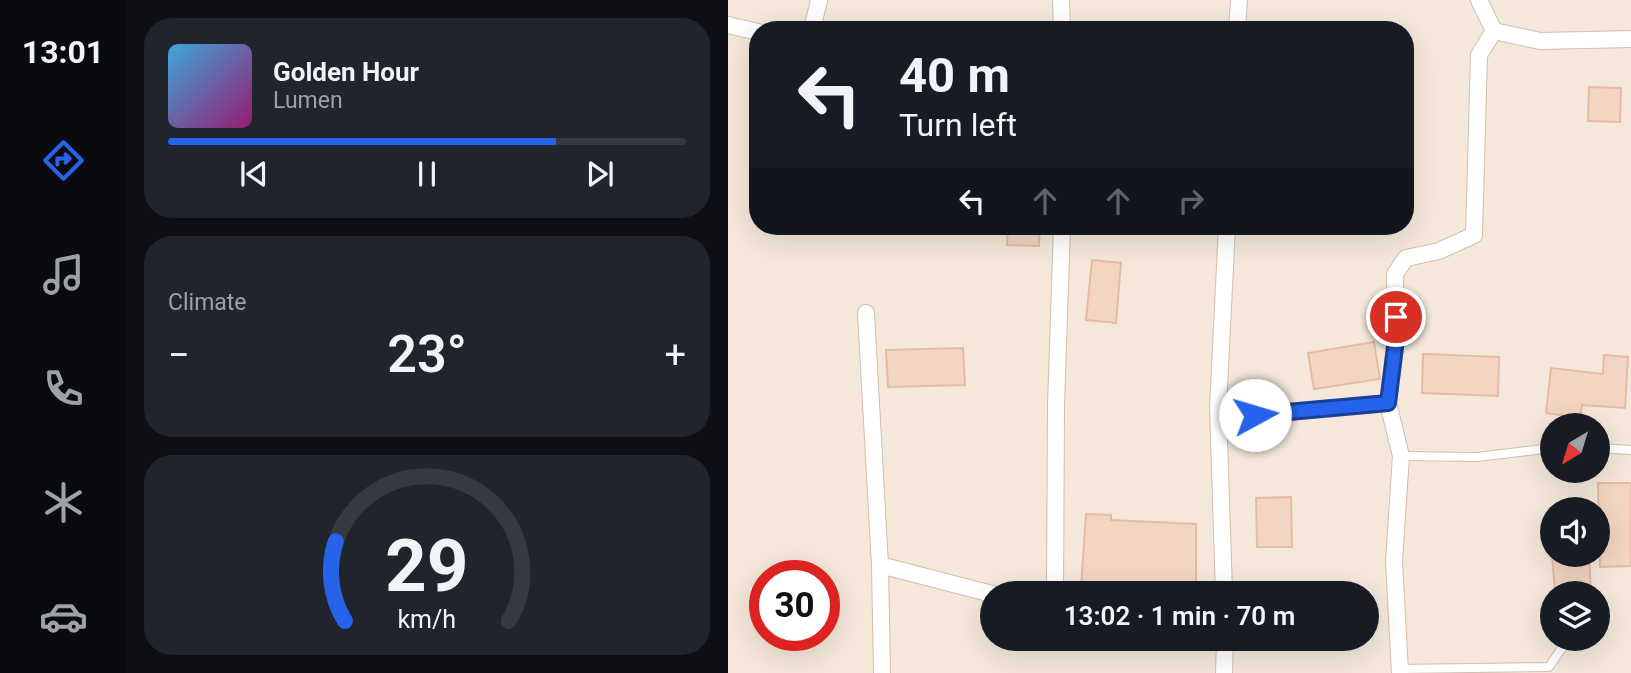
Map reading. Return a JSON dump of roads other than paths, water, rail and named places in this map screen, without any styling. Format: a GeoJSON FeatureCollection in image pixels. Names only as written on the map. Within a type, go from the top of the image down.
{"type":"FeatureCollection","features":[{"type":"Feature","properties":{"kind":"street"},"geometry":{"type":"LineString","coordinates":[[814,21],[819,0]]}},
{"type":"Feature","properties":{"kind":"street"},"geometry":{"type":"LineString","coordinates":[[1061,0],[1062,21]]}},
{"type":"Feature","properties":{"kind":"street"},"geometry":{"type":"LineString","coordinates":[[1238,21],[1239,0]]}},
{"type":"Feature","properties":{"kind":"street"},"geometry":{"type":"LineString","coordinates":[[1479,0],[1494,30],[1539,41],[1631,39]]}},
{"type":"Feature","properties":{"kind":"street"},"geometry":{"type":"LineString","coordinates":[[728,25],[749,30]]}},
{"type":"Feature","properties":{"kind":"street"},"geometry":{"type":"LineString","coordinates":[[1400,671],[1394,561],[1401,456],[1388,403],[1396,339],[1395,274],[1406,258],[1438,251],[1474,235],[1479,55],[1494,30]]}},
{"type":"Feature","properties":{"kind":"street"},"geometry":{"type":"LineString","coordinates":[[1055,581],[1056,405],[1062,235]]}},
{"type":"Feature","properties":{"kind":"street"},"geometry":{"type":"LineString","coordinates":[[1224,581],[1219,407],[1227,235]]}},
{"type":"Feature","properties":{"kind":"street"},"geometry":{"type":"LineString","coordinates":[[866,313],[880,565],[882,673]]}},
{"type":"Feature","properties":{"kind":"street"},"geometry":{"type":"LineString","coordinates":[[1219,407],[1255,415],[1388,403]]}},
{"type":"Feature","properties":{"kind":"street"},"geometry":{"type":"LineString","coordinates":[[880,565],[980,591]]}},
{"type":"Feature","properties":{"kind":"street"},"geometry":{"type":"LineString","coordinates":[[1224,651],[1224,673]]}},
{"type":"Feature","properties":{"kind":"lane"},"geometry":{"type":"LineString","coordinates":[[1401,456],[1477,457],[1540,449]]}},
{"type":"Feature","properties":{"kind":"lane"},"geometry":{"type":"LineString","coordinates":[[1610,449],[1631,450]]}},
{"type":"Feature","properties":{"kind":"lane"},"geometry":{"type":"LineString","coordinates":[[1400,671],[1549,667],[1560,651]]}}]}
